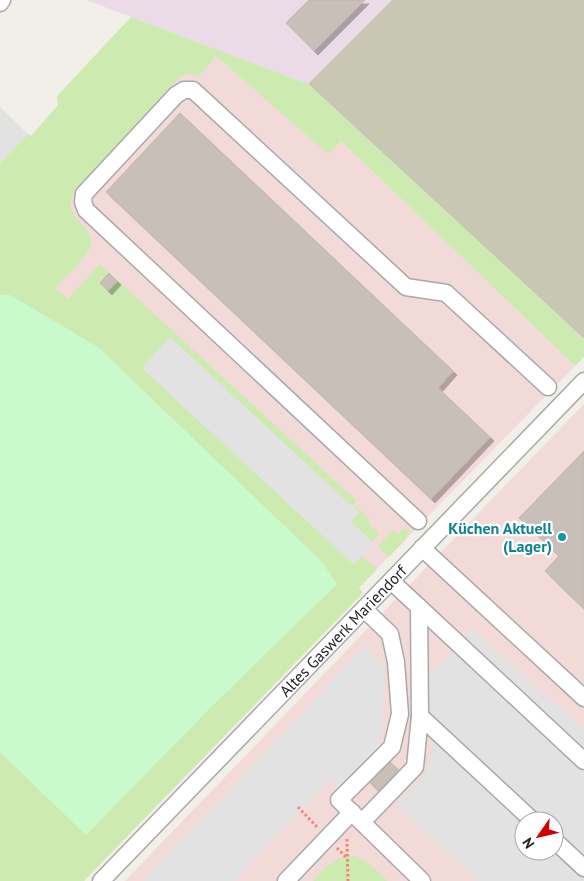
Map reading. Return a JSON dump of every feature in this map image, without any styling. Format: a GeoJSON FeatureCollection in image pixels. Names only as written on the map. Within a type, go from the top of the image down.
{"type":"FeatureCollection","features":[{"type":"Feature","properties":{"kind":"street"},"geometry":{"type":"LineString","coordinates":[[418,522],[86,210],[83,202],[84,194],[176,95],[184,90],[193,90],[406,287],[446,293],[548,387]]}},
{"type":"Feature","properties":{"kind":"street","name":"Altes Gaswerk Mariendorf"},"geometry":{"type":"LineString","coordinates":[[101,881],[584,381]]}},
{"type":"Feature","properties":{"kind":"street"},"geometry":{"type":"LineString","coordinates":[[422,548],[584,698]]}},
{"type":"Feature","properties":{"kind":"street"},"geometry":{"type":"LineString","coordinates":[[391,581],[584,761]]}},
{"type":"Feature","properties":{"kind":"street"},"geometry":{"type":"LineString","coordinates":[[286,881],[415,768],[420,716],[419,607]]}},
{"type":"Feature","properties":{"kind":"street"},"geometry":{"type":"LineString","coordinates":[[364,609],[390,634],[396,662],[400,714],[392,747],[340,800],[422,881]]}},
{"type":"Feature","properties":{"kind":"street"},"geometry":{"type":"LineString","coordinates":[[420,716],[523,811]]}},
{"type":"Feature","properties":{"kind":"street"},"geometry":{"type":"LineString","coordinates":[[564,849],[584,868]]}},
{"type":"Feature","properties":{"kind":"shaded area"},"geometry":{"type":"Polygon","coordinates":[[[86,0],[392,0],[308,84],[86,0]]]}},
{"type":"Feature","properties":{"kind":"shaded area"},"geometry":{"type":"Polygon","coordinates":[[[392,0],[584,0],[584,339],[308,84],[392,0]]]}},
{"type":"Feature","properties":{"kind":"shaded area"},"geometry":{"type":"Polygon","coordinates":[[[138,47],[216,56],[328,153],[341,141],[575,366],[358,588],[0,251],[0,194],[138,47]]]}},
{"type":"Feature","properties":{"kind":"shaded area"},"geometry":{"type":"Polygon","coordinates":[[[0,107],[28,134],[0,163],[0,107]]]}},
{"type":"Feature","properties":{"kind":"shaded area"},"geometry":{"type":"Polygon","coordinates":[[[170,337],[359,513],[351,522],[374,543],[354,565],[142,368],[170,337]]]}},
{"type":"Feature","properties":{"kind":"shaded area"},"geometry":{"type":"Polygon","coordinates":[[[584,404],[584,881],[125,881],[442,551],[584,404]]]}},
{"type":"Feature","properties":{"kind":"shaded area"},"geometry":{"type":"Polygon","coordinates":[[[473,629],[584,731],[584,881],[477,881],[396,805],[425,774],[432,752],[429,677],[473,629]]]}},
{"type":"Feature","properties":{"kind":"shaded area"},"geometry":{"type":"Polygon","coordinates":[[[365,647],[384,666],[382,729],[378,742],[380,744],[367,764],[340,789],[331,779],[234,881],[142,881],[365,647]]]}},
{"type":"Feature","properties":{"kind":"green space"},"geometry":{"type":"Polygon","coordinates":[[[131,17],[308,84],[584,339],[584,357],[575,366],[341,141],[328,154],[216,56],[198,77],[191,73],[180,77],[75,190],[71,201],[71,208],[90,235],[91,246],[80,262],[55,288],[68,299],[100,264],[357,501],[352,506],[170,338],[142,368],[354,564],[362,556],[377,569],[359,588],[363,593],[84,881],[0,881],[0,163],[28,134],[31,136],[58,105],[57,96],[131,17]]]}},
{"type":"Feature","properties":{"kind":"green space"},"geometry":{"type":"Polygon","coordinates":[[[0,295],[10,295],[98,347],[322,562],[337,584],[210,708],[86,835],[0,752],[0,295]]]}},
{"type":"Feature","properties":{"kind":"green space"},"geometry":{"type":"Polygon","coordinates":[[[356,506],[370,520],[368,523],[380,534],[372,542],[351,522],[359,513],[354,508],[356,506]]]}},
{"type":"Feature","properties":{"kind":"green space"},"geometry":{"type":"Polygon","coordinates":[[[405,527],[409,531],[405,540],[389,557],[377,546],[393,530],[398,534],[405,527]]]}},
{"type":"Feature","properties":{"kind":"green space"},"geometry":{"type":"Polygon","coordinates":[[[356,856],[374,868],[388,881],[313,881],[327,866],[336,860],[356,856]]]}},
{"type":"Feature","properties":{"kind":"building"},"geometry":{"type":"Polygon","coordinates":[[[309,0],[365,0],[314,51],[286,23],[309,0]]]}},
{"type":"Feature","properties":{"kind":"building"},"geometry":{"type":"Polygon","coordinates":[[[180,113],[453,371],[438,388],[490,437],[431,499],[106,192],[180,113]]]}},
{"type":"Feature","properties":{"kind":"building"},"geometry":{"type":"Polygon","coordinates":[[[109,273],[117,281],[108,291],[100,283],[109,273]]]}},
{"type":"Feature","properties":{"kind":"building","name":"Küchen Aktuell (Lager)"},"geometry":{"type":"Polygon","coordinates":[[[584,451],[584,609],[545,571],[559,556],[519,518],[584,451]]]}},
{"type":"Feature","properties":{"kind":"building"},"geometry":{"type":"Polygon","coordinates":[[[390,762],[401,772],[381,794],[370,783],[390,762]]]}},
{"type":"Feature","properties":{"kind":"place","name":"Küchen Aktuell (Lager)"},"geometry":{"type":"Point","coordinates":[562,537]}}]}
